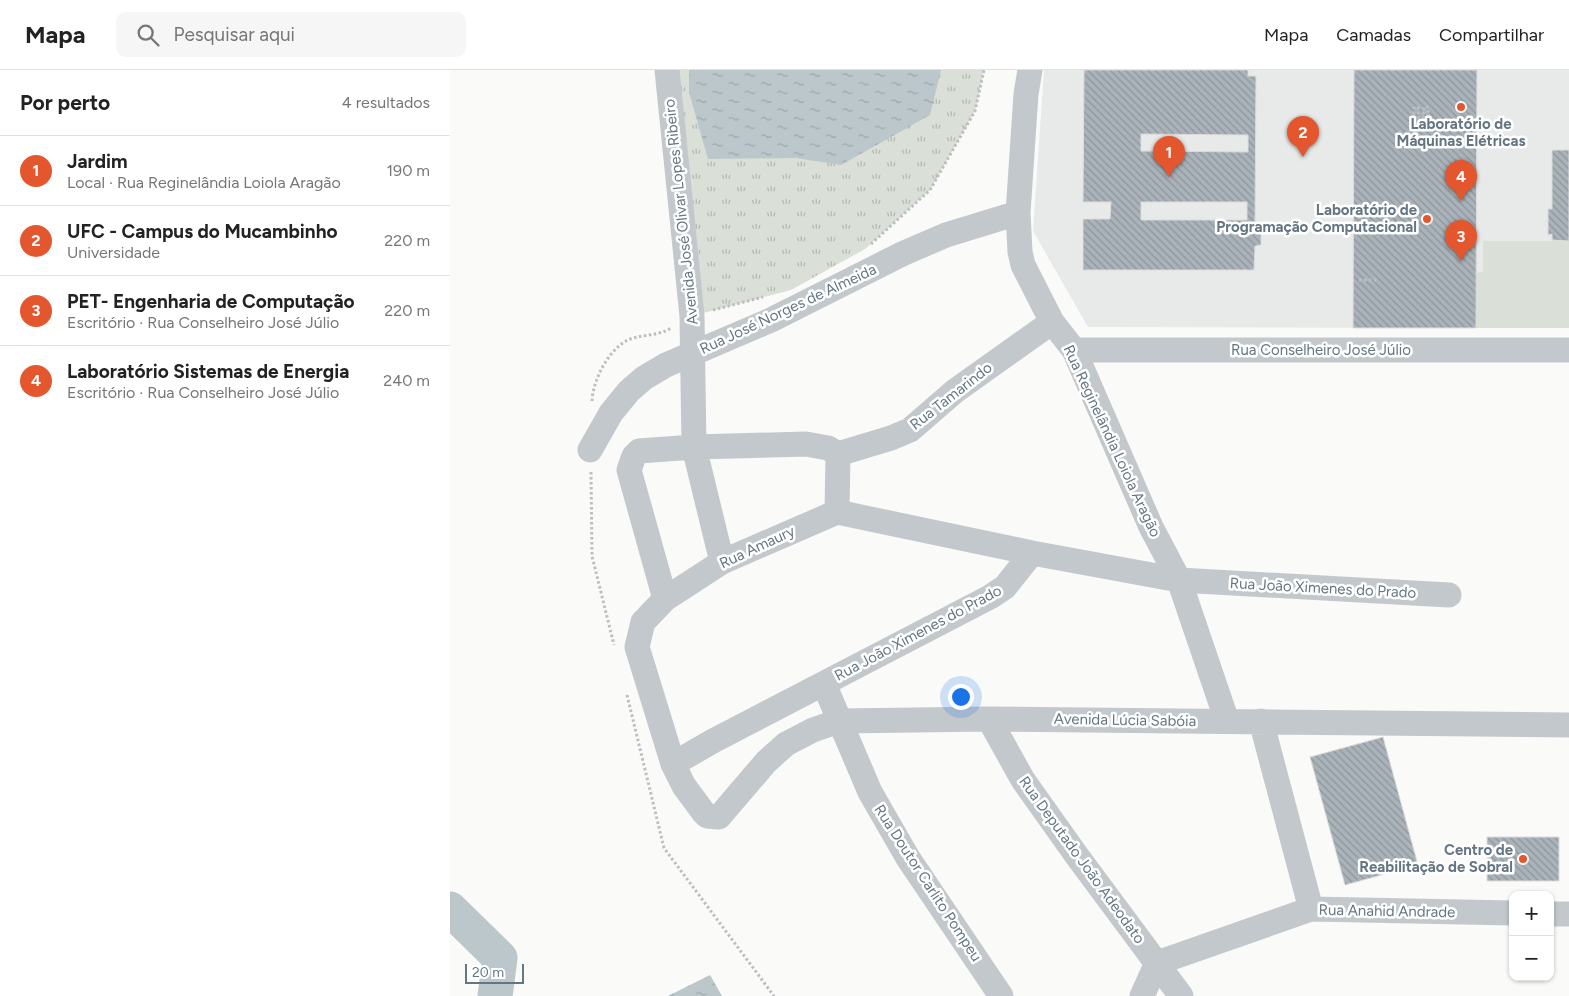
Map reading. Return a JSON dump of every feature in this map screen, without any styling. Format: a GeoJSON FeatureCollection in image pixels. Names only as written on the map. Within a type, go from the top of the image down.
{"type":"FeatureCollection","features":[{"type":"Feature","properties":{"kind":"street","name":"Avenida José Olivar Lopes Ribeiro"},"geometry":{"type":"LineString","coordinates":[[667,70],[692,316],[694,447],[722,562]]}},
{"type":"Feature","properties":{"kind":"street","name":"Rua Reginelândia Loiola Aragão"},"geometry":{"type":"LineString","coordinates":[[1030,70],[1026,94],[1018,213],[1022,265],[1052,322],[1074,350],[1151,527],[1179,580],[1227,721]]}},
{"type":"Feature","properties":{"kind":"street","name":"Rua José Norges de Almeida"},"geometry":{"type":"LineString","coordinates":[[590,450],[611,413],[629,391],[644,378],[666,365],[771,320],[902,254],[946,235],[1018,213]]}},
{"type":"Feature","properties":{"kind":"street","name":"Rua Tamarindo"},"geometry":{"type":"LineString","coordinates":[[838,454],[891,438],[910,430],[955,391],[1052,322]]}},
{"type":"Feature","properties":{"kind":"street","name":"Rua Conselheiro José Júlio"},"geometry":{"type":"LineString","coordinates":[[1074,350],[1569,350]]}},
{"type":"Feature","properties":{"kind":"street"},"geometry":{"type":"LineString","coordinates":[[664,599],[629,470],[634,456],[639,451],[694,447],[806,444],[828,448],[838,454],[837,512],[1032,553]]}},
{"type":"Feature","properties":{"kind":"street","name":"Rua Amaury"},"geometry":{"type":"LineString","coordinates":[[673,764],[637,647],[643,622],[664,599],[722,562],[837,512]]}},
{"type":"Feature","properties":{"kind":"street","name":"Rua João Ximenes do Prado"},"geometry":{"type":"LineString","coordinates":[[673,764],[713,741],[990,597],[1005,587],[1032,553],[1179,580],[1449,595]]}},
{"type":"Feature","properties":{"kind":"street","name":"Rua Doutor Carlito Pompeu"},"geometry":{"type":"LineString","coordinates":[[824,684],[870,792],[908,858],[1001,996]]}},
{"type":"Feature","properties":{"kind":"street","name":"Avenida Lúcia Sabóia"},"geometry":{"type":"LineString","coordinates":[[673,764],[684,786],[704,813],[707,816],[718,817],[766,762],[786,744],[813,730],[839,721],[989,719],[1569,725]]}},
{"type":"Feature","properties":{"kind":"street","name":"Rua Deputado João Adeodato"},"geometry":{"type":"LineString","coordinates":[[989,719],[1023,780],[1076,856],[1181,996]]}},
{"type":"Feature","properties":{"kind":"street"},"geometry":{"type":"LineString","coordinates":[[1261,721],[1311,909]]}},
{"type":"Feature","properties":{"kind":"street","name":"Rua Anahid Andrade"},"geometry":{"type":"LineString","coordinates":[[1157,963],[1311,909],[1509,913]]}},
{"type":"Feature","properties":{"kind":"street"},"geometry":{"type":"LineString","coordinates":[[1554,914],[1569,914]]}},
{"type":"Feature","properties":{"kind":"street"},"geometry":{"type":"LineString","coordinates":[[1142,996],[1157,963]]}},
{"type":"Feature","properties":{"kind":"path"},"geometry":{"type":"LineString","coordinates":[[865,249],[930,190],[975,111],[984,70]]}},
{"type":"Feature","properties":{"kind":"path"},"geometry":{"type":"LineString","coordinates":[[1418,107],[1418,113],[1424,113],[1424,107],[1428,107],[1428,117],[1414,118],[1414,108],[1418,107]]}},
{"type":"Feature","properties":{"kind":"path"},"geometry":{"type":"LineString","coordinates":[[1359,280],[1379,280]]}},
{"type":"Feature","properties":{"kind":"path"},"geometry":{"type":"LineString","coordinates":[[592,410],[593,390],[606,359],[626,340],[664,332],[692,316],[764,297]]}},
{"type":"Feature","properties":{"kind":"shaded area"},"geometry":{"type":"Polygon","coordinates":[[[1044,70],[1569,70],[1569,328],[1088,327],[1033,231],[1044,70]]]}},
{"type":"Feature","properties":{"kind":"green space"},"geometry":{"type":"Polygon","coordinates":[[[667,70],[984,70],[975,111],[930,190],[865,249],[791,290],[692,316],[667,70]]]}},
{"type":"Feature","properties":{"kind":"green space"},"geometry":{"type":"Polygon","coordinates":[[[1483,241],[1569,241],[1569,328],[1476,328],[1476,273],[1483,272],[1483,241]]]}},
{"type":"Feature","properties":{"kind":"water"},"geometry":{"type":"Polygon","coordinates":[[[689,70],[941,70],[930,115],[841,165],[796,158],[708,159],[689,92],[689,70]]]}},
{"type":"Feature","properties":{"kind":"water"},"geometry":{"type":"Polygon","coordinates":[[[710,975],[722,996],[668,996],[710,975]]]}},
{"type":"Feature","properties":{"kind":"building"},"geometry":{"type":"Polygon","coordinates":[[[1084,70],[1248,70],[1248,76],[1256,76],[1255,227],[1261,227],[1261,245],[1255,246],[1254,270],[1083,270],[1083,219],[1110,219],[1111,202],[1083,202],[1084,70]],[[1141,134],[1141,151],[1248,152],[1248,135],[1141,134]],[[1141,202],[1141,220],[1247,220],[1247,202],[1141,202]]]}},
{"type":"Feature","properties":{"kind":"building"},"geometry":{"type":"Polygon","coordinates":[[[1354,70],[1477,70],[1476,328],[1353,328],[1354,70]]]}},
{"type":"Feature","properties":{"kind":"building"},"geometry":{"type":"Polygon","coordinates":[[[1552,150],[1569,150],[1569,241],[1552,240],[1552,234],[1548,235],[1548,209],[1552,209],[1552,150]]]}},
{"type":"Feature","properties":{"kind":"building"},"geometry":{"type":"Polygon","coordinates":[[[1383,737],[1418,865],[1345,885],[1310,757],[1383,737]]]}},
{"type":"Feature","properties":{"kind":"building","name":"Centro de Reabilitação de Sobral"},"geometry":{"type":"Polygon","coordinates":[[[1487,837],[1559,837],[1559,881],[1487,881],[1487,837]]]}},
{"type":"Feature","properties":{"kind":"waterway"},"geometry":{"type":"LineString","coordinates":[[450,909],[500,958],[495,996]]}},
{"type":"Feature","properties":{"kind":"place","name":"Laboratório de Máquinas Elétricas"},"geometry":{"type":"Point","coordinates":[1461,107]}},
{"type":"Feature","properties":{"kind":"place","name":"UFC - Campus do Mucambinho"},"geometry":{"type":"Point","coordinates":[1303,157]}},
{"type":"Feature","properties":{"kind":"place","name":"Jardim"},"geometry":{"type":"Point","coordinates":[1169,177]}},
{"type":"Feature","properties":{"kind":"place","name":"Laboratório Sistemas de Energia"},"geometry":{"type":"Point","coordinates":[1461,201]}},
{"type":"Feature","properties":{"kind":"place","name":"Laboratório de Programação Computacional"},"geometry":{"type":"Point","coordinates":[1427,219]}},
{"type":"Feature","properties":{"kind":"place","name":"PET- Engenharia de Computação"},"geometry":{"type":"Point","coordinates":[1461,261]}},
{"type":"Feature","properties":{"kind":"place","name":"Centro de Reabilitação de Sobral"},"geometry":{"type":"Point","coordinates":[1523,859]}}]}
